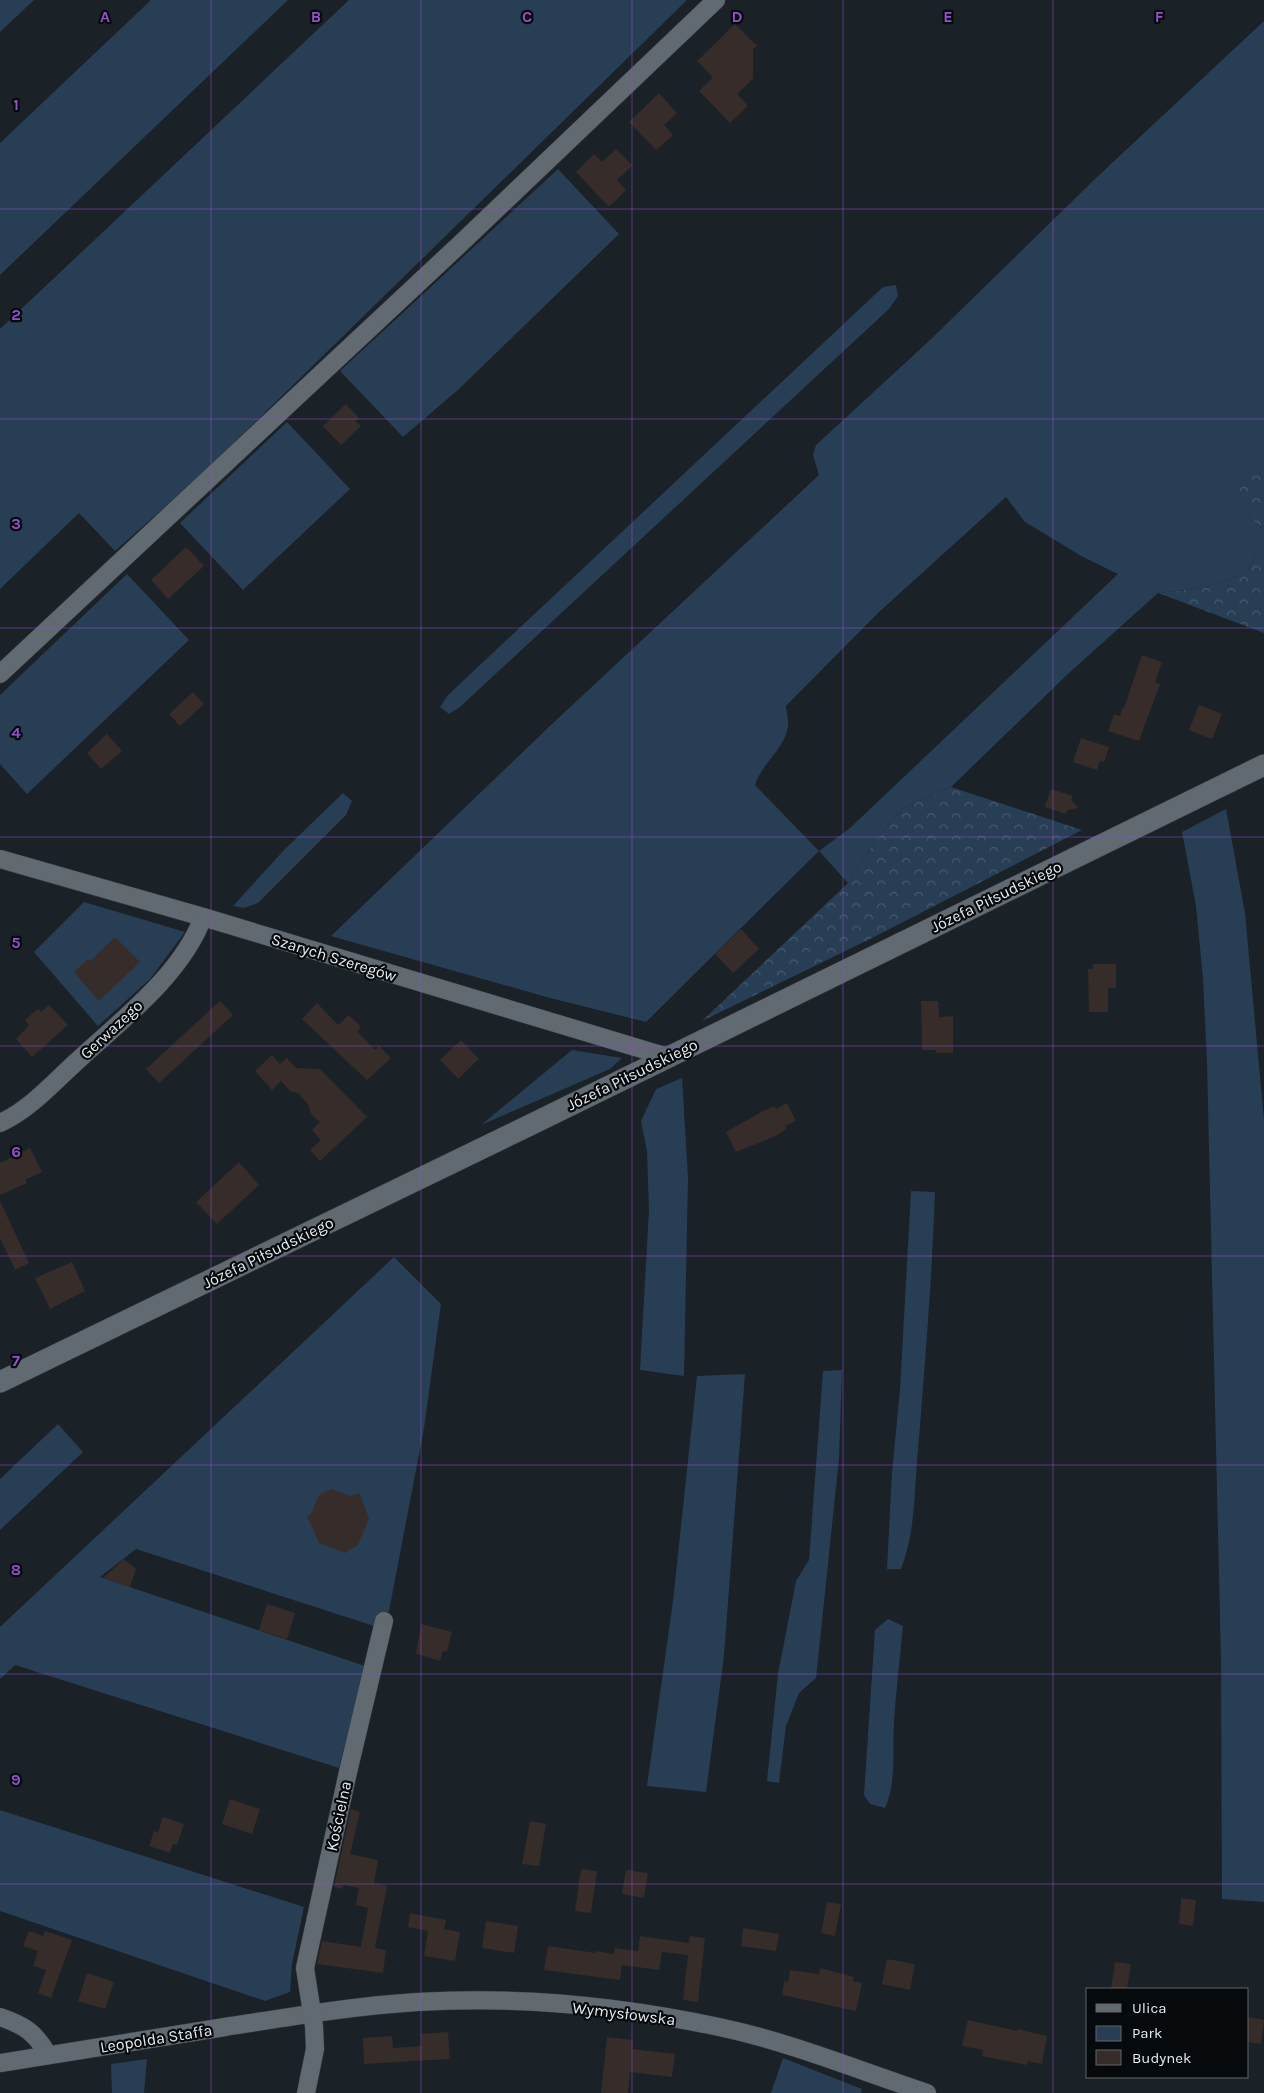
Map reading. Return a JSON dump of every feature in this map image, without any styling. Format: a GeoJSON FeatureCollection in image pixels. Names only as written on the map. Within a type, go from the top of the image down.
{"type":"FeatureCollection","features":[{"type":"Feature","properties":{"kind":"street"},"geometry":{"type":"LineString","coordinates":[[0,674],[459,245],[716,0]]}},
{"type":"Feature","properties":{"kind":"street","name":"Józefa Piłsudskiego"},"geometry":{"type":"LineString","coordinates":[[0,1382],[1264,765]]}},
{"type":"Feature","properties":{"kind":"street","name":"Szarych Szeregów"},"geometry":{"type":"LineString","coordinates":[[0,859],[203,917],[668,1057]]}},
{"type":"Feature","properties":{"kind":"street","name":"Gerwazego"},"geometry":{"type":"LineString","coordinates":[[0,1123],[36,1099],[142,1000],[191,944],[203,917]]}},
{"type":"Feature","properties":{"kind":"street","name":"Kościelna"},"geometry":{"type":"LineString","coordinates":[[306,2093],[315,2049],[314,2026],[305,1968],[346,1781],[384,1621]]}},
{"type":"Feature","properties":{"kind":"street","name":"Wymysłowska"},"geometry":{"type":"LineString","coordinates":[[312,2013],[418,2002],[510,2001],[582,2006],[720,2027],[788,2046],[927,2093]]}},
{"type":"Feature","properties":{"kind":"street","name":"Leopolda Staffa"},"geometry":{"type":"LineString","coordinates":[[0,2063],[312,2013]]}},
{"type":"Feature","properties":{"kind":"street"},"geometry":{"type":"LineString","coordinates":[[0,2017],[20,2025],[30,2032],[39,2040],[48,2055]]}},
{"type":"Feature","properties":{"kind":"green space"},"geometry":{"type":"Polygon","coordinates":[[[0,0],[34,0],[0,32],[0,0]]]}},
{"type":"Feature","properties":{"kind":"green space"},"geometry":{"type":"Polygon","coordinates":[[[151,0],[288,0],[0,275],[0,143],[151,0]]]}},
{"type":"Feature","properties":{"kind":"green space"},"geometry":{"type":"Polygon","coordinates":[[[349,0],[687,0],[202,474],[115,551],[79,513],[0,589],[0,329],[349,0]]]}},
{"type":"Feature","properties":{"kind":"green space"},"geometry":{"type":"Polygon","coordinates":[[[1264,21],[1264,470],[1237,485],[1250,518],[1264,531],[1264,541],[1246,573],[1203,588],[1158,593],[1069,673],[951,787],[902,809],[874,843],[848,883],[819,851],[646,1022],[550,998],[331,936],[552,724],[819,475],[813,455],[816,445],[929,341],[1096,178],[1264,21]],[[1006,497],[878,613],[786,706],[788,724],[786,734],[778,749],[762,770],[755,785],[819,851],[850,828],[1118,574],[1083,557],[1025,522],[1006,497]]]}},
{"type":"Feature","properties":{"kind":"green space"},"geometry":{"type":"Polygon","coordinates":[[[558,169],[619,234],[459,389],[403,437],[340,371],[558,169]]]}},
{"type":"Feature","properties":{"kind":"green space"},"geometry":{"type":"Polygon","coordinates":[[[896,285],[898,296],[889,309],[460,707],[449,714],[440,707],[448,695],[883,287],[896,285]]]}},
{"type":"Feature","properties":{"kind":"green space"},"geometry":{"type":"Polygon","coordinates":[[[287,422],[350,489],[243,590],[180,523],[287,422]]]}},
{"type":"Feature","properties":{"kind":"green space"},"geometry":{"type":"Polygon","coordinates":[[[1262,469],[1264,470],[1264,531],[1250,518],[1237,485],[1262,469]]]}},
{"type":"Feature","properties":{"kind":"green space"},"geometry":{"type":"Polygon","coordinates":[[[1264,541],[1264,633],[1158,593],[1203,588],[1246,573],[1264,541]]]}},
{"type":"Feature","properties":{"kind":"green space"},"geometry":{"type":"Polygon","coordinates":[[[127,574],[189,640],[27,794],[0,764],[0,695],[127,574]]]}},
{"type":"Feature","properties":{"kind":"green space"},"geometry":{"type":"Polygon","coordinates":[[[951,787],[1082,830],[876,936],[702,1021],[848,883],[874,843],[902,809],[951,787]]]}},
{"type":"Feature","properties":{"kind":"green space"},"geometry":{"type":"Polygon","coordinates":[[[343,793],[352,801],[346,815],[258,903],[244,908],[233,906],[284,850],[343,793]]]}},
{"type":"Feature","properties":{"kind":"green space"},"geometry":{"type":"Polygon","coordinates":[[[1226,809],[1245,913],[1264,1120],[1264,1902],[1222,1899],[1221,1661],[1207,1062],[1203,979],[1196,906],[1182,832],[1226,809]]]}},
{"type":"Feature","properties":{"kind":"green space"},"geometry":{"type":"Polygon","coordinates":[[[84,902],[185,932],[150,979],[98,1026],[34,952],[84,902]]]}},
{"type":"Feature","properties":{"kind":"green space"},"geometry":{"type":"Polygon","coordinates":[[[572,1050],[622,1058],[610,1069],[481,1125],[572,1050]]]}},
{"type":"Feature","properties":{"kind":"green space"},"geometry":{"type":"Polygon","coordinates":[[[682,1078],[688,1177],[684,1376],[640,1370],[649,1210],[647,1151],[641,1121],[656,1089],[682,1078]]]}},
{"type":"Feature","properties":{"kind":"green space"},"geometry":{"type":"Polygon","coordinates":[[[911,1191],[935,1192],[930,1289],[912,1525],[901,1569],[887,1569],[892,1472],[900,1390],[911,1191]]]}},
{"type":"Feature","properties":{"kind":"green space"},"geometry":{"type":"Polygon","coordinates":[[[394,1257],[441,1304],[424,1428],[389,1611],[374,1626],[136,1549],[100,1577],[365,1666],[339,1768],[15,1665],[0,1679],[0,1627],[394,1257]]]}},
{"type":"Feature","properties":{"kind":"green space"},"geometry":{"type":"Polygon","coordinates":[[[842,1370],[839,1459],[816,1678],[799,1693],[786,1726],[779,1783],[767,1781],[778,1674],[796,1581],[809,1560],[823,1371],[842,1370]]]}},
{"type":"Feature","properties":{"kind":"green space"},"geometry":{"type":"Polygon","coordinates":[[[745,1374],[724,1656],[706,1792],[647,1786],[673,1601],[697,1376],[745,1374]]]}},
{"type":"Feature","properties":{"kind":"green space"},"geometry":{"type":"Polygon","coordinates":[[[58,1424],[83,1452],[0,1530],[0,1479],[58,1424]]]}},
{"type":"Feature","properties":{"kind":"green space"},"geometry":{"type":"Polygon","coordinates":[[[888,1619],[903,1626],[894,1722],[893,1777],[885,1808],[870,1804],[864,1795],[875,1630],[888,1619]]]}},
{"type":"Feature","properties":{"kind":"green space"},"geometry":{"type":"Polygon","coordinates":[[[0,1810],[304,1907],[292,1964],[290,1992],[265,2001],[0,1911],[0,1810]]]}},
{"type":"Feature","properties":{"kind":"green space"},"geometry":{"type":"Polygon","coordinates":[[[783,2058],[862,2089],[861,2093],[771,2093],[783,2058]]]}},
{"type":"Feature","properties":{"kind":"green space"},"geometry":{"type":"Polygon","coordinates":[[[147,2059],[144,2093],[112,2093],[111,2064],[147,2059]]]}},
{"type":"Feature","properties":{"kind":"building"},"geometry":{"type":"Polygon","coordinates":[[[735,24],[757,46],[753,49],[753,79],[737,94],[748,106],[730,123],[699,91],[713,77],[697,61],[735,24]]]}},
{"type":"Feature","properties":{"kind":"building"},"geometry":{"type":"Polygon","coordinates":[[[659,93],[677,113],[664,125],[673,135],[656,150],[629,122],[659,93]]]}},
{"type":"Feature","properties":{"kind":"building"},"geometry":{"type":"Polygon","coordinates":[[[616,149],[632,165],[617,180],[626,190],[609,207],[576,172],[594,154],[602,162],[616,149]]]}},
{"type":"Feature","properties":{"kind":"building"},"geometry":{"type":"Polygon","coordinates":[[[346,404],[359,418],[355,421],[361,426],[341,445],[323,426],[346,404]]]}},
{"type":"Feature","properties":{"kind":"building"},"geometry":{"type":"Polygon","coordinates":[[[186,547],[204,566],[168,599],[151,580],[186,547]]]}},
{"type":"Feature","properties":{"kind":"building"},"geometry":{"type":"Polygon","coordinates":[[[1142,655],[1162,662],[1155,682],[1160,684],[1139,741],[1108,731],[1114,714],[1120,716],[1124,708],[1142,655]]]}},
{"type":"Feature","properties":{"kind":"building"},"geometry":{"type":"Polygon","coordinates":[[[193,692],[204,704],[180,726],[169,714],[193,692]]]}},
{"type":"Feature","properties":{"kind":"building"},"geometry":{"type":"Polygon","coordinates":[[[1199,705],[1222,714],[1212,739],[1189,730],[1199,705]]]}},
{"type":"Feature","properties":{"kind":"building"},"geometry":{"type":"Polygon","coordinates":[[[107,734],[122,751],[101,769],[87,753],[107,734]]]}},
{"type":"Feature","properties":{"kind":"building"},"geometry":{"type":"Polygon","coordinates":[[[1081,738],[1109,747],[1104,762],[1100,761],[1097,770],[1073,762],[1081,738]]]}},
{"type":"Feature","properties":{"kind":"building"},"geometry":{"type":"Polygon","coordinates":[[[1051,789],[1073,796],[1071,800],[1078,808],[1068,810],[1066,814],[1045,807],[1051,789]]]}},
{"type":"Feature","properties":{"kind":"building"},"geometry":{"type":"Polygon","coordinates":[[[741,929],[759,949],[733,973],[715,954],[741,929]]]}},
{"type":"Feature","properties":{"kind":"building"},"geometry":{"type":"Polygon","coordinates":[[[115,937],[140,962],[99,1001],[74,972],[88,959],[90,961],[115,937]]]}},
{"type":"Feature","properties":{"kind":"building"},"geometry":{"type":"Polygon","coordinates":[[[1093,964],[1116,964],[1116,988],[1108,988],[1108,1012],[1089,1012],[1088,969],[1093,969],[1093,964]]]}},
{"type":"Feature","properties":{"kind":"building"},"geometry":{"type":"Polygon","coordinates":[[[220,1001],[233,1015],[159,1083],[146,1069],[220,1001]]]}},
{"type":"Feature","properties":{"kind":"building"},"geometry":{"type":"Polygon","coordinates":[[[921,1001],[938,1001],[939,1017],[953,1016],[953,1053],[936,1053],[936,1050],[922,1050],[921,1001]]]}},
{"type":"Feature","properties":{"kind":"building"},"geometry":{"type":"Polygon","coordinates":[[[317,1003],[338,1025],[349,1015],[361,1027],[357,1031],[375,1050],[379,1046],[391,1058],[367,1080],[302,1019],[317,1003]]]}},
{"type":"Feature","properties":{"kind":"building"},"geometry":{"type":"Polygon","coordinates":[[[49,1005],[68,1025],[32,1057],[16,1039],[29,1025],[25,1020],[38,1009],[41,1012],[49,1005]]]}},
{"type":"Feature","properties":{"kind":"building"},"geometry":{"type":"Polygon","coordinates":[[[461,1040],[479,1059],[458,1079],[440,1060],[461,1040]]]}},
{"type":"Feature","properties":{"kind":"building"},"geometry":{"type":"Polygon","coordinates":[[[272,1055],[280,1064],[287,1058],[296,1068],[320,1069],[367,1117],[320,1161],[310,1150],[321,1140],[312,1130],[320,1122],[311,1114],[308,1104],[299,1094],[290,1091],[281,1081],[272,1090],[255,1071],[272,1055]]]}},
{"type":"Feature","properties":{"kind":"building"},"geometry":{"type":"Polygon","coordinates":[[[787,1103],[796,1121],[785,1126],[786,1129],[776,1136],[736,1152],[726,1132],[763,1111],[775,1106],[776,1109],[787,1103]]]}},
{"type":"Feature","properties":{"kind":"building"},"geometry":{"type":"Polygon","coordinates":[[[30,1148],[42,1172],[25,1180],[27,1183],[0,1195],[0,1163],[30,1148]]]}},
{"type":"Feature","properties":{"kind":"building"},"geometry":{"type":"Polygon","coordinates":[[[239,1162],[259,1185],[217,1224],[196,1202],[239,1162]]]}},
{"type":"Feature","properties":{"kind":"building"},"geometry":{"type":"Polygon","coordinates":[[[0,1201],[29,1263],[15,1270],[0,1238],[0,1201]]]}},
{"type":"Feature","properties":{"kind":"building"},"geometry":{"type":"Polygon","coordinates":[[[72,1262],[85,1291],[50,1309],[35,1278],[72,1262]]]}},
{"type":"Feature","properties":{"kind":"building"},"geometry":{"type":"Polygon","coordinates":[[[331,1489],[350,1496],[359,1493],[369,1518],[358,1545],[345,1553],[319,1543],[307,1516],[311,1514],[319,1495],[331,1489]]]}},
{"type":"Feature","properties":{"kind":"building"},"geometry":{"type":"Polygon","coordinates":[[[124,1559],[136,1569],[130,1587],[103,1578],[124,1559]]]}},
{"type":"Feature","properties":{"kind":"building"},"geometry":{"type":"Polygon","coordinates":[[[267,1604],[295,1613],[287,1639],[259,1630],[267,1604]]]}},
{"type":"Feature","properties":{"kind":"building"},"geometry":{"type":"Polygon","coordinates":[[[421,1624],[452,1632],[447,1652],[443,1651],[440,1661],[416,1654],[421,1624]]]}},
{"type":"Feature","properties":{"kind":"building"},"geometry":{"type":"Polygon","coordinates":[[[230,1799],[260,1809],[252,1834],[222,1824],[230,1799]]]}},
{"type":"Feature","properties":{"kind":"building"},"geometry":{"type":"Polygon","coordinates":[[[351,1809],[360,1812],[350,1854],[378,1860],[374,1883],[387,1886],[375,1948],[386,1950],[383,1973],[317,1964],[322,1941],[361,1947],[368,1908],[356,1905],[359,1888],[343,1885],[342,1889],[334,1887],[351,1809]]]}},
{"type":"Feature","properties":{"kind":"building"},"geometry":{"type":"Polygon","coordinates":[[[163,1817],[184,1824],[177,1845],[173,1844],[170,1853],[149,1846],[154,1831],[158,1832],[163,1817]]]}},
{"type":"Feature","properties":{"kind":"building"},"geometry":{"type":"Polygon","coordinates":[[[530,1821],[546,1824],[539,1866],[522,1864],[530,1821]]]}},
{"type":"Feature","properties":{"kind":"building"},"geometry":{"type":"Polygon","coordinates":[[[581,1869],[597,1871],[591,1913],[575,1911],[581,1869]]]}},
{"type":"Feature","properties":{"kind":"building"},"geometry":{"type":"Polygon","coordinates":[[[626,1870],[648,1873],[644,1898],[622,1894],[626,1870]]]}},
{"type":"Feature","properties":{"kind":"building"},"geometry":{"type":"Polygon","coordinates":[[[1181,1898],[1196,1900],[1193,1926],[1179,1924],[1181,1898]]]}},
{"type":"Feature","properties":{"kind":"building"},"geometry":{"type":"Polygon","coordinates":[[[827,1902],[841,1904],[835,1936],[821,1933],[827,1902]]]}},
{"type":"Feature","properties":{"kind":"building"},"geometry":{"type":"Polygon","coordinates":[[[410,1913],[446,1920],[444,1929],[460,1932],[455,1961],[424,1956],[428,1931],[408,1927],[410,1913]]]}},
{"type":"Feature","properties":{"kind":"building"},"geometry":{"type":"Polygon","coordinates":[[[486,1921],[518,1926],[514,1953],[482,1948],[486,1921]]]}},
{"type":"Feature","properties":{"kind":"building"},"geometry":{"type":"Polygon","coordinates":[[[743,1928],[779,1934],[776,1951],[741,1946],[743,1928]]]}},
{"type":"Feature","properties":{"kind":"building"},"geometry":{"type":"Polygon","coordinates":[[[29,1931],[43,1936],[45,1931],[72,1940],[51,1998],[38,1993],[46,1970],[33,1966],[38,1951],[23,1946],[29,1931]]]}},
{"type":"Feature","properties":{"kind":"building"},"geometry":{"type":"Polygon","coordinates":[[[640,1936],[689,1943],[690,1936],[705,1938],[698,2002],[683,2000],[688,1955],[662,1952],[659,1970],[622,1965],[620,1980],[544,1970],[548,1946],[614,1954],[615,1948],[638,1951],[640,1936]]]}},
{"type":"Feature","properties":{"kind":"building"},"geometry":{"type":"Polygon","coordinates":[[[887,1959],[915,1964],[910,1990],[882,1984],[887,1959]]]}},
{"type":"Feature","properties":{"kind":"building"},"geometry":{"type":"Polygon","coordinates":[[[1115,1962],[1131,1964],[1127,1988],[1111,1988],[1115,1962]]]}},
{"type":"Feature","properties":{"kind":"building"},"geometry":{"type":"Polygon","coordinates":[[[820,1968],[854,1977],[853,1981],[862,1983],[856,2011],[782,1995],[784,1981],[788,1982],[790,1970],[819,1974],[820,1968]]]}},
{"type":"Feature","properties":{"kind":"building"},"geometry":{"type":"Polygon","coordinates":[[[87,1973],[114,1982],[105,2009],[78,2001],[87,1973]]]}},
{"type":"Feature","properties":{"kind":"building"},"geometry":{"type":"Polygon","coordinates":[[[1249,2017],[1264,2020],[1261,2044],[1249,2042],[1249,2017]]]}},
{"type":"Feature","properties":{"kind":"building"},"geometry":{"type":"Polygon","coordinates":[[[968,2020],[1047,2036],[1042,2064],[1028,2061],[1027,2065],[982,2056],[983,2050],[962,2046],[968,2020]]]}},
{"type":"Feature","properties":{"kind":"building"},"geometry":{"type":"Polygon","coordinates":[[[448,2032],[450,2059],[364,2064],[363,2038],[392,2036],[393,2048],[422,2046],[421,2034],[448,2032]]]}},
{"type":"Feature","properties":{"kind":"building"},"geometry":{"type":"Polygon","coordinates":[[[607,2037],[633,2040],[632,2049],[675,2054],[672,2077],[630,2072],[628,2093],[601,2093],[607,2037]]]}}]}
